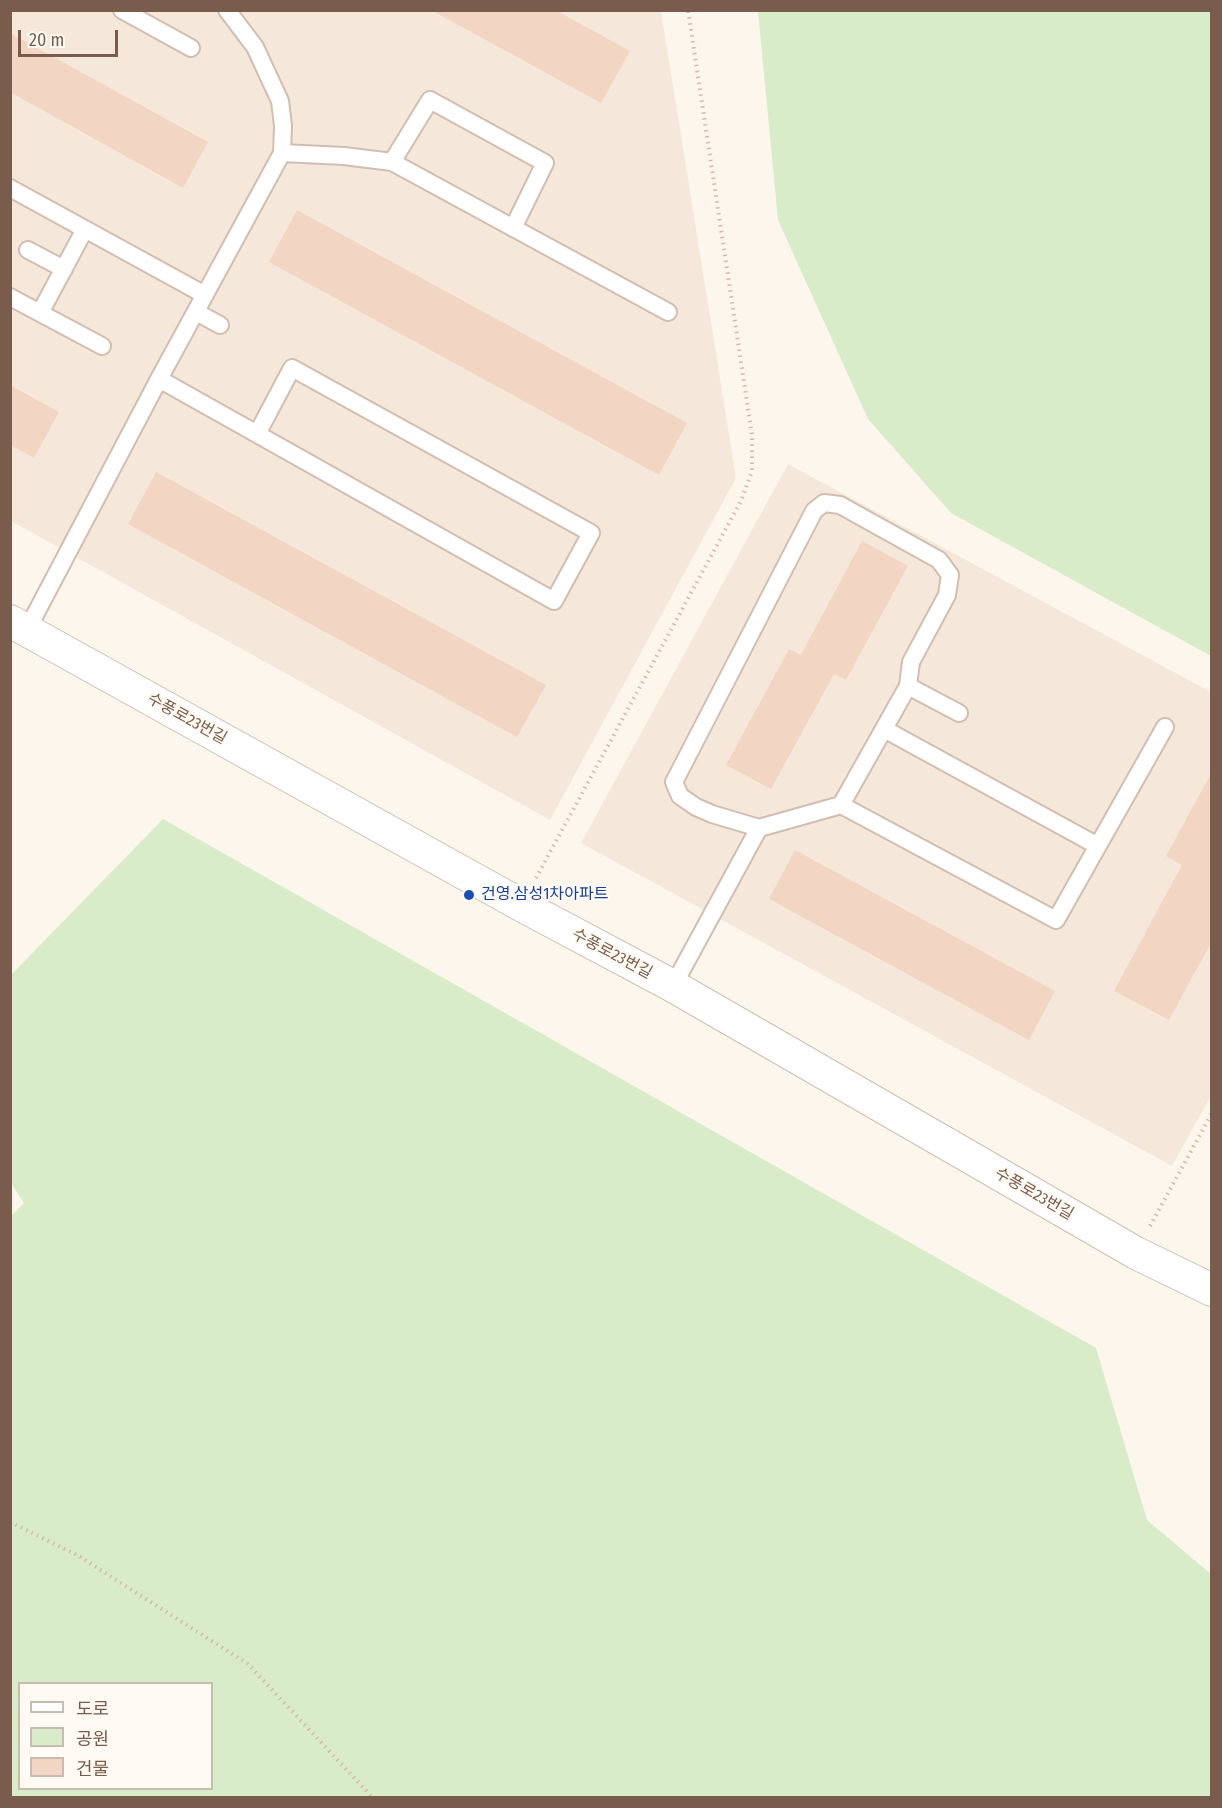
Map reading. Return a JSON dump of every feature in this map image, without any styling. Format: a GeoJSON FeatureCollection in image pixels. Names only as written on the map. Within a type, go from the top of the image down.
{"type":"FeatureCollection","features":[{"type":"Feature","properties":{"kind":"street","name":"수풍로23번길"},"geometry":{"type":"LineString","coordinates":[[19,625],[521,905],[674,986],[1136,1253],[1212,1290]]}},
{"type":"Feature","properties":{"kind":"lane"},"geometry":{"type":"LineString","coordinates":[[122,10],[191,48]]}},
{"type":"Feature","properties":{"kind":"lane"},"geometry":{"type":"LineString","coordinates":[[19,625],[159,379],[282,153],[283,126],[280,101],[255,47],[227,10]]}},
{"type":"Feature","properties":{"kind":"lane"},"geometry":{"type":"LineString","coordinates":[[392,162],[430,100],[545,163],[513,228]]}},
{"type":"Feature","properties":{"kind":"lane"},"geometry":{"type":"LineString","coordinates":[[282,153],[344,156],[392,162],[668,312]]}},
{"type":"Feature","properties":{"kind":"lane"},"geometry":{"type":"LineString","coordinates":[[10,188],[205,295]]}},
{"type":"Feature","properties":{"kind":"lane"},"geometry":{"type":"LineString","coordinates":[[40,313],[85,229]]}},
{"type":"Feature","properties":{"kind":"lane"},"geometry":{"type":"LineString","coordinates":[[28,250],[64,269]]}},
{"type":"Feature","properties":{"kind":"lane"},"geometry":{"type":"LineString","coordinates":[[10,297],[102,346]]}},
{"type":"Feature","properties":{"kind":"lane"},"geometry":{"type":"LineString","coordinates":[[195,312],[220,325]]}},
{"type":"Feature","properties":{"kind":"lane"},"geometry":{"type":"LineString","coordinates":[[159,379],[554,601],[591,533],[292,368],[257,434]]}},
{"type":"Feature","properties":{"kind":"lane"},"geometry":{"type":"LineString","coordinates":[[841,805],[908,686],[911,662],[947,595],[950,575],[939,560],[840,505],[824,503],[814,511],[674,782],[680,796],[696,807],[759,828],[841,805],[1056,920],[1165,727]]}},
{"type":"Feature","properties":{"kind":"lane"},"geometry":{"type":"LineString","coordinates":[[908,686],[959,713]]}},
{"type":"Feature","properties":{"kind":"lane"},"geometry":{"type":"LineString","coordinates":[[884,729],[1098,846]]}},
{"type":"Feature","properties":{"kind":"lane"},"geometry":{"type":"LineString","coordinates":[[674,986],[759,828]]}},
{"type":"Feature","properties":{"kind":"path"},"geometry":{"type":"LineString","coordinates":[[521,905],[741,501],[752,471],[752,435],[688,10]]}},
{"type":"Feature","properties":{"kind":"path"},"geometry":{"type":"LineString","coordinates":[[1136,1253],[1212,1113]]}},
{"type":"Feature","properties":{"kind":"path"},"geometry":{"type":"LineString","coordinates":[[10,1522],[77,1555],[248,1664],[373,1797]]}},
{"type":"Feature","properties":{"kind":"shaded area"},"geometry":{"type":"Polygon","coordinates":[[[11,11],[661,11],[736,478],[550,820],[11,521],[11,11]]]}},
{"type":"Feature","properties":{"kind":"shaded area"},"geometry":{"type":"Polygon","coordinates":[[[788,464],[1211,692],[1211,1096],[1172,1166],[581,843],[788,464]]]}},
{"type":"Feature","properties":{"kind":"green space"},"geometry":{"type":"Polygon","coordinates":[[[758,11],[1211,11],[1211,656],[951,513],[868,419],[778,220],[758,11]]]}},
{"type":"Feature","properties":{"kind":"green space"},"geometry":{"type":"Polygon","coordinates":[[[163,819],[1096,1348],[1147,1520],[1211,1574],[1211,1797],[11,1797],[10,1217],[24,1203],[11,1183],[11,975],[163,819]]]}},
{"type":"Feature","properties":{"kind":"building"},"geometry":{"type":"Polygon","coordinates":[[[431,10],[555,10],[630,51],[601,103],[431,10]]]}},
{"type":"Feature","properties":{"kind":"building"},"geometry":{"type":"Polygon","coordinates":[[[10,33],[208,142],[183,188],[10,92],[10,33]]]}},
{"type":"Feature","properties":{"kind":"building"},"geometry":{"type":"Polygon","coordinates":[[[297,210],[687,423],[659,475],[269,262],[297,210]]]}},
{"type":"Feature","properties":{"kind":"building"},"geometry":{"type":"Polygon","coordinates":[[[10,385],[59,412],[34,458],[10,445],[10,385]]]}},
{"type":"Feature","properties":{"kind":"building"},"geometry":{"type":"Polygon","coordinates":[[[156,472],[546,685],[517,737],[128,524],[156,472]]]}},
{"type":"Feature","properties":{"kind":"building"},"geometry":{"type":"Polygon","coordinates":[[[862,541],[908,566],[846,680],[834,674],[771,789],[726,765],[789,649],[801,655],[862,541]]]}},
{"type":"Feature","properties":{"kind":"building"},"geometry":{"type":"Polygon","coordinates":[[[1212,772],[1212,941],[1169,1020],[1114,991],[1182,865],[1166,856],[1212,772]]]}},
{"type":"Feature","properties":{"kind":"building"},"geometry":{"type":"Polygon","coordinates":[[[795,850],[1055,991],[1029,1040],[769,899],[795,850]]]}},
{"type":"Feature","properties":{"kind":"place","name":"건영.삼성1차아파트"},"geometry":{"type":"Point","coordinates":[469,895]}}]}
